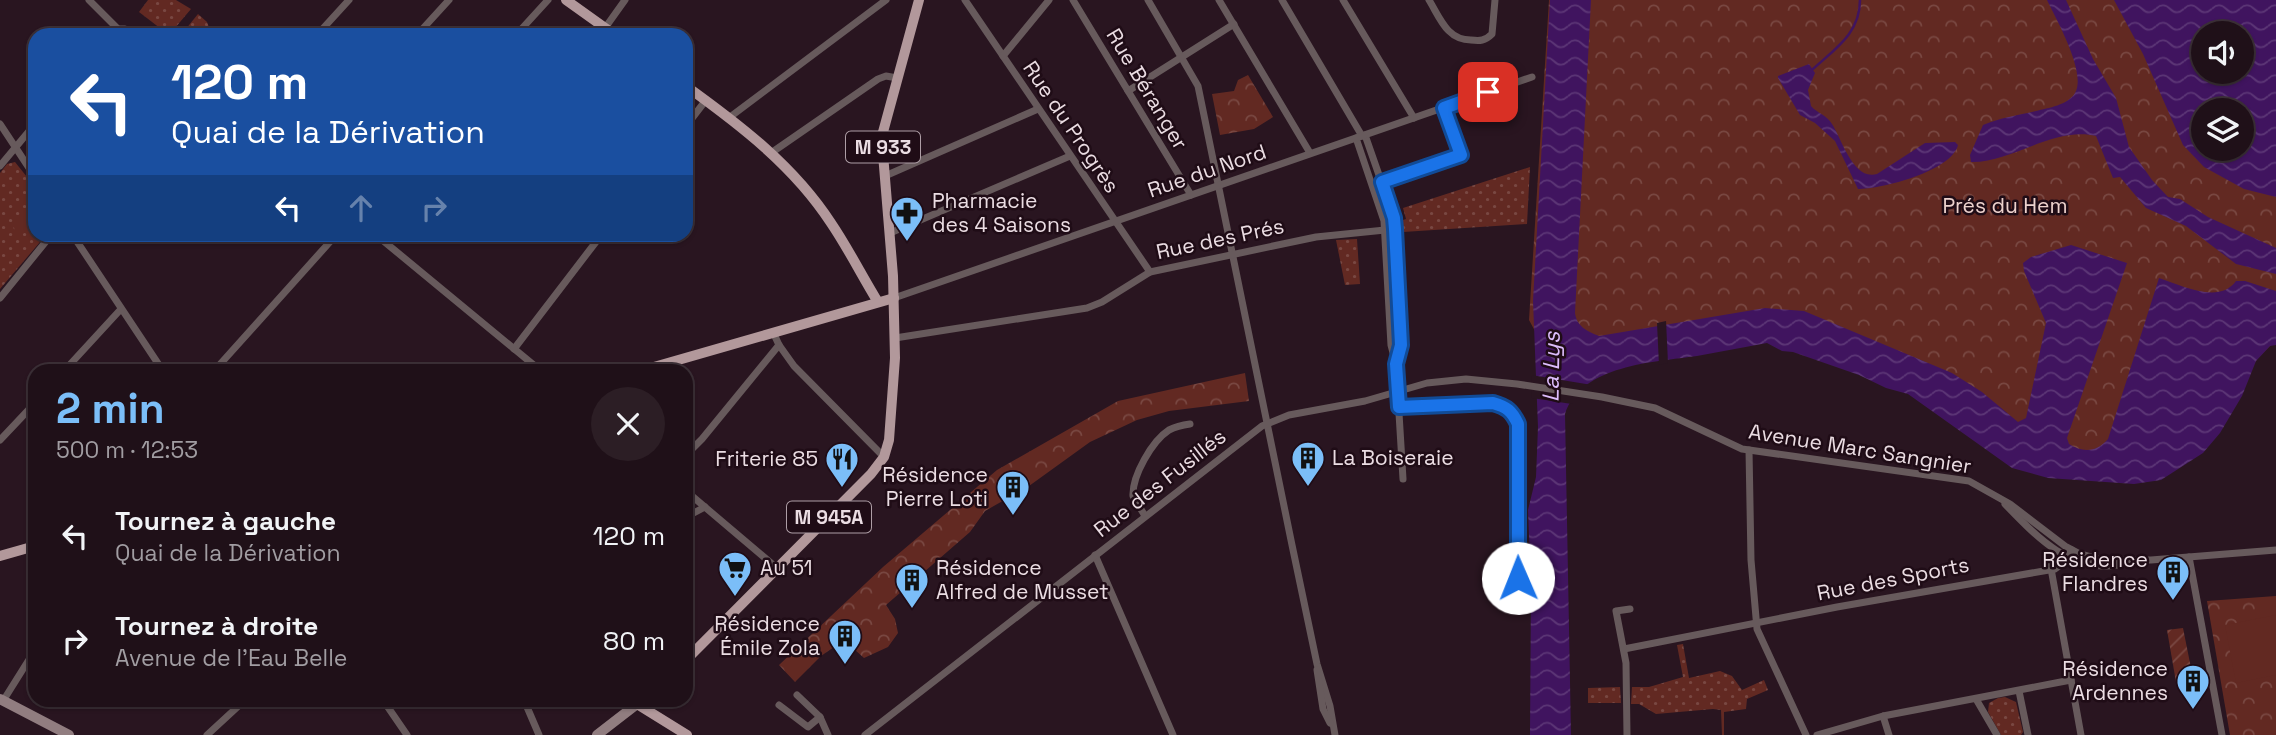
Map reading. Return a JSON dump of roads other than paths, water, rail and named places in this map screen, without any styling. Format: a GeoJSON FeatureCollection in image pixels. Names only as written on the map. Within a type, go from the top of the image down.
{"type":"FeatureCollection","features":[{"type":"Feature","properties":{"kind":"main road"},"geometry":{"type":"LineString","coordinates":[[566,0],[605,28]]}},
{"type":"Feature","properties":{"kind":"main road","name":"M 933"},"geometry":{"type":"LineString","coordinates":[[894,298],[883,132],[919,0]]}},
{"type":"Feature","properties":{"kind":"main road"},"geometry":{"type":"LineString","coordinates":[[693,91],[730,117],[771,153],[826,215],[877,303]]}},
{"type":"Feature","properties":{"kind":"main road"},"geometry":{"type":"LineString","coordinates":[[664,364],[894,298]]}},
{"type":"Feature","properties":{"kind":"main road","name":"M 945A"},"geometry":{"type":"LineString","coordinates":[[693,653],[871,474],[884,457],[891,428],[894,298]]}},
{"type":"Feature","properties":{"kind":"main road"},"geometry":{"type":"LineString","coordinates":[[0,556],[28,548]]}},
{"type":"Feature","properties":{"kind":"main road"},"geometry":{"type":"LineString","coordinates":[[1,700],[69,735]]}},
{"type":"Feature","properties":{"kind":"main road"},"geometry":{"type":"LineString","coordinates":[[597,735],[633,707]]}},
{"type":"Feature","properties":{"kind":"main road"},"geometry":{"type":"LineString","coordinates":[[647,707],[687,735]]}},
{"type":"Feature","properties":{"kind":"street"},"geometry":{"type":"LineString","coordinates":[[89,0],[117,28]]}},
{"type":"Feature","properties":{"kind":"street"},"geometry":{"type":"LineString","coordinates":[[323,28],[349,0]]}},
{"type":"Feature","properties":{"kind":"street"},"geometry":{"type":"LineString","coordinates":[[423,28],[449,0]]}},
{"type":"Feature","properties":{"kind":"street"},"geometry":{"type":"LineString","coordinates":[[522,28],[548,0]]}},
{"type":"Feature","properties":{"kind":"street"},"geometry":{"type":"LineString","coordinates":[[605,28],[625,0]]}},
{"type":"Feature","properties":{"kind":"street"},"geometry":{"type":"LineString","coordinates":[[730,117],[886,0]]}},
{"type":"Feature","properties":{"kind":"street","name":"Rue du Progrès"},"geometry":{"type":"LineString","coordinates":[[965,0],[1150,272]]}},
{"type":"Feature","properties":{"kind":"street"},"geometry":{"type":"LineString","coordinates":[[1003,56],[1049,0]]}},
{"type":"Feature","properties":{"kind":"street","name":"Rue Béranger"},"geometry":{"type":"LineString","coordinates":[[1073,0],[1191,195]]}},
{"type":"Feature","properties":{"kind":"street"},"geometry":{"type":"LineString","coordinates":[[1148,0],[1198,86],[1317,664],[1325,684],[1334,734]]}},
{"type":"Feature","properties":{"kind":"street"},"geometry":{"type":"LineString","coordinates":[[1219,0],[1310,153]]}},
{"type":"Feature","properties":{"kind":"street"},"geometry":{"type":"LineString","coordinates":[[1282,0],[1361,136],[1382,182],[1394,218],[1401,345],[1396,364]]}},
{"type":"Feature","properties":{"kind":"street"},"geometry":{"type":"LineString","coordinates":[[1343,0],[1413,118]]}},
{"type":"Feature","properties":{"kind":"street"},"geometry":{"type":"LineString","coordinates":[[1429,0],[1450,34],[1460,39],[1479,40],[1492,34],[1495,0]]}},
{"type":"Feature","properties":{"kind":"street"},"geometry":{"type":"LineString","coordinates":[[1128,90],[1234,24]]}},
{"type":"Feature","properties":{"kind":"street"},"geometry":{"type":"LineString","coordinates":[[771,153],[877,79],[886,76],[897,78]]}},
{"type":"Feature","properties":{"kind":"street","name":"Rue du Nord"},"geometry":{"type":"LineString","coordinates":[[894,298],[1532,77]]}},
{"type":"Feature","properties":{"kind":"street"},"geometry":{"type":"LineString","coordinates":[[693,117],[706,100]]}},
{"type":"Feature","properties":{"kind":"street"},"geometry":{"type":"LineString","coordinates":[[1382,182],[1461,155],[1444,108]]}},
{"type":"Feature","properties":{"kind":"street"},"geometry":{"type":"LineString","coordinates":[[885,176],[1038,109]]}},
{"type":"Feature","properties":{"kind":"street"},"geometry":{"type":"LineString","coordinates":[[0,124],[28,166]]}},
{"type":"Feature","properties":{"kind":"street"},"geometry":{"type":"LineString","coordinates":[[0,166],[28,132]]}},
{"type":"Feature","properties":{"kind":"street"},"geometry":{"type":"LineString","coordinates":[[1361,136],[1385,230],[1391,345],[1396,364],[1404,479]]}},
{"type":"Feature","properties":{"kind":"street"},"geometry":{"type":"LineString","coordinates":[[890,233],[1070,156]]}},
{"type":"Feature","properties":{"kind":"street","name":"Rue des Prés"},"geometry":{"type":"LineString","coordinates":[[895,338],[1093,306],[1150,272],[1316,237],[1395,229]]}},
{"type":"Feature","properties":{"kind":"street"},"geometry":{"type":"LineString","coordinates":[[0,298],[46,242]]}},
{"type":"Feature","properties":{"kind":"street"},"geometry":{"type":"LineString","coordinates":[[77,242],[158,364]]}},
{"type":"Feature","properties":{"kind":"street"},"geometry":{"type":"LineString","coordinates":[[220,364],[330,242]]}},
{"type":"Feature","properties":{"kind":"street"},"geometry":{"type":"LineString","coordinates":[[385,242],[531,364]]}},
{"type":"Feature","properties":{"kind":"street"},"geometry":{"type":"LineString","coordinates":[[514,349],[596,242]]}},
{"type":"Feature","properties":{"kind":"street"},"geometry":{"type":"LineString","coordinates":[[70,364],[121,309]]}},
{"type":"Feature","properties":{"kind":"street"},"geometry":{"type":"LineString","coordinates":[[774,332],[779,345],[794,366],[884,457]]}},
{"type":"Feature","properties":{"kind":"street"},"geometry":{"type":"LineString","coordinates":[[693,448],[779,345]]}},
{"type":"Feature","properties":{"kind":"street","name":"Rue des Fusillés"},"geometry":{"type":"LineString","coordinates":[[859,735],[1267,423],[1289,415],[1364,401],[1427,383],[1456,380],[1517,384]]}},
{"type":"Feature","properties":{"kind":"street","name":"Avenue Marc Sangnier"},"geometry":{"type":"LineString","coordinates":[[1517,384],[1602,397],[1665,412],[1728,444],[1749,450],[1975,483],[1995,494],[2034,532],[2096,567],[2276,550]]}},
{"type":"Feature","properties":{"kind":"street"},"geometry":{"type":"LineString","coordinates":[[1399,407],[1493,403],[1512,412],[1518,424],[1518,578]]}},
{"type":"Feature","properties":{"kind":"street"},"geometry":{"type":"LineString","coordinates":[[0,440],[28,410]]}},
{"type":"Feature","properties":{"kind":"street"},"geometry":{"type":"LineString","coordinates":[[1146,516],[1133,496],[1138,471],[1164,434],[1190,424]]}},
{"type":"Feature","properties":{"kind":"street"},"geometry":{"type":"LineString","coordinates":[[1749,450],[1751,559],[1756,624],[1761,641],[1806,735]]}},
{"type":"Feature","properties":{"kind":"street"},"geometry":{"type":"LineString","coordinates":[[693,497],[778,569]]}},
{"type":"Feature","properties":{"kind":"street"},"geometry":{"type":"LineString","coordinates":[[693,513],[705,507]]}},
{"type":"Feature","properties":{"kind":"street"},"geometry":{"type":"LineString","coordinates":[[2066,551],[2059,567],[2050,567],[2081,735]]}},
{"type":"Feature","properties":{"kind":"street"},"geometry":{"type":"LineString","coordinates":[[1095,555],[1173,735]]}},
{"type":"Feature","properties":{"kind":"street"},"geometry":{"type":"LineString","coordinates":[[2189,557],[2222,735]]}},
{"type":"Feature","properties":{"kind":"street","name":"Rue des Sports"},"geometry":{"type":"LineString","coordinates":[[1623,649],[2050,567]]}},
{"type":"Feature","properties":{"kind":"street"},"geometry":{"type":"LineString","coordinates":[[1628,735],[1627,669],[1616,611],[1630,609]]}},
{"type":"Feature","properties":{"kind":"street"},"geometry":{"type":"LineString","coordinates":[[1,700],[28,660]]}},
{"type":"Feature","properties":{"kind":"street"},"geometry":{"type":"LineString","coordinates":[[1817,735],[1883,716],[2071,680]]}},
{"type":"Feature","properties":{"kind":"street"},"geometry":{"type":"LineString","coordinates":[[2019,691],[2028,735]]}},
{"type":"Feature","properties":{"kind":"street"},"geometry":{"type":"LineString","coordinates":[[797,695],[820,717],[828,735]]}},
{"type":"Feature","properties":{"kind":"street"},"geometry":{"type":"LineString","coordinates":[[1976,699],[1997,735]]}},
{"type":"Feature","properties":{"kind":"street"},"geometry":{"type":"LineString","coordinates":[[779,705],[811,729],[820,717]]}},
{"type":"Feature","properties":{"kind":"street"},"geometry":{"type":"LineString","coordinates":[[207,735],[237,707]]}},
{"type":"Feature","properties":{"kind":"street"},"geometry":{"type":"LineString","coordinates":[[388,707],[407,735]]}},
{"type":"Feature","properties":{"kind":"street"},"geometry":{"type":"LineString","coordinates":[[527,707],[539,735]]}},
{"type":"Feature","properties":{"kind":"street"},"geometry":{"type":"LineString","coordinates":[[1883,716],[1888,735]]}},
{"type":"Feature","properties":{"kind":"street","name":"Rue des Fusillés"},"geometry":{"type":"LineString","coordinates":[[865,735],[872,727]]}},
{"type":"Feature","properties":{"kind":"water","name":"La Lys"},"geometry":{"type":"Polygon","coordinates":[[[1550,0],[1591,0],[1575,313],[1580,325],[1590,332],[1599,336],[1765,308],[1804,311],[1952,373],[1982,392],[2018,422],[2026,418],[2046,323],[2023,263],[2031,257],[2071,245],[2127,263],[2067,438],[2069,444],[2085,450],[2095,449],[2108,439],[2159,278],[2199,291],[2220,292],[2236,281],[2245,281],[2276,291],[2276,345],[2270,346],[2256,361],[2242,396],[2220,433],[2203,453],[2161,480],[2134,484],[2048,478],[2012,468],[1908,394],[1793,352],[1782,351],[1767,343],[1641,364],[1602,376],[1586,385],[1565,414],[1571,735],[1530,735],[1531,584],[1528,510],[1536,477],[1538,427],[1533,301],[1550,0]]]}},
{"type":"Feature","properties":{"kind":"water"},"geometry":{"type":"Polygon","coordinates":[[[2047,0],[2066,0],[2093,59],[2116,98],[2129,147],[2152,180],[2168,197],[2180,199],[2208,217],[2276,248],[2276,274],[2236,264],[2186,226],[2146,208],[2120,177],[2113,178],[2096,136],[2064,136],[2002,157],[1971,162],[1970,155],[1983,125],[2046,109],[2068,100],[2075,93],[2078,84],[2074,60],[2047,0]]]}},
{"type":"Feature","properties":{"kind":"water"},"geometry":{"type":"Polygon","coordinates":[[[2114,0],[2276,0],[2276,197],[2244,189],[2204,167],[2198,161],[2254,161],[2254,98],[2191,98],[2191,153],[2183,145],[2143,54],[2114,0]]]}},
{"type":"Feature","properties":{"kind":"water"},"geometry":{"type":"Polygon","coordinates":[[[1809,64],[1815,73],[1808,90],[1811,106],[1830,121],[1849,157],[1861,171],[1877,174],[1925,143],[1955,142],[1958,145],[1953,154],[1943,163],[1915,177],[1883,186],[1858,189],[1835,141],[1815,123],[1800,115],[1778,78],[1809,64]]]}},
{"type":"Feature","properties":{"kind":"waterway"},"geometry":{"type":"LineString","coordinates":[[1813,69],[1838,47],[1851,31],[1859,12],[1860,0]]}},
{"type":"Feature","properties":{"kind":"place","name":"Pharmacie des 4 Saisons"},"geometry":{"type":"Point","coordinates":[907,243]}},
{"type":"Feature","properties":{"kind":"place","name":"La Boiseraie"},"geometry":{"type":"Point","coordinates":[1308,488]}},
{"type":"Feature","properties":{"kind":"place","name":"Friterie 85"},"geometry":{"type":"Point","coordinates":[842,489]}},
{"type":"Feature","properties":{"kind":"place","name":"Résidence Pierre Loti"},"geometry":{"type":"Point","coordinates":[1013,517]}},
{"type":"Feature","properties":{"kind":"place","name":"Au 51"},"geometry":{"type":"Point","coordinates":[735,598]}},
{"type":"Feature","properties":{"kind":"place","name":"Résidence Flandres"},"geometry":{"type":"Point","coordinates":[2173,602]}},
{"type":"Feature","properties":{"kind":"place","name":"Résidence Alfred de Musset"},"geometry":{"type":"Point","coordinates":[912,610]}},
{"type":"Feature","properties":{"kind":"place","name":"Résidence Émile Zola"},"geometry":{"type":"Point","coordinates":[845,666]}},
{"type":"Feature","properties":{"kind":"place","name":"Résidence Ardennes"},"geometry":{"type":"Point","coordinates":[2193,711]}},
{"type":"Feature","properties":{"kind":"park label","name":"Prés du Hem"},"geometry":{"type":"Point","coordinates":[2005,206]}}]}
